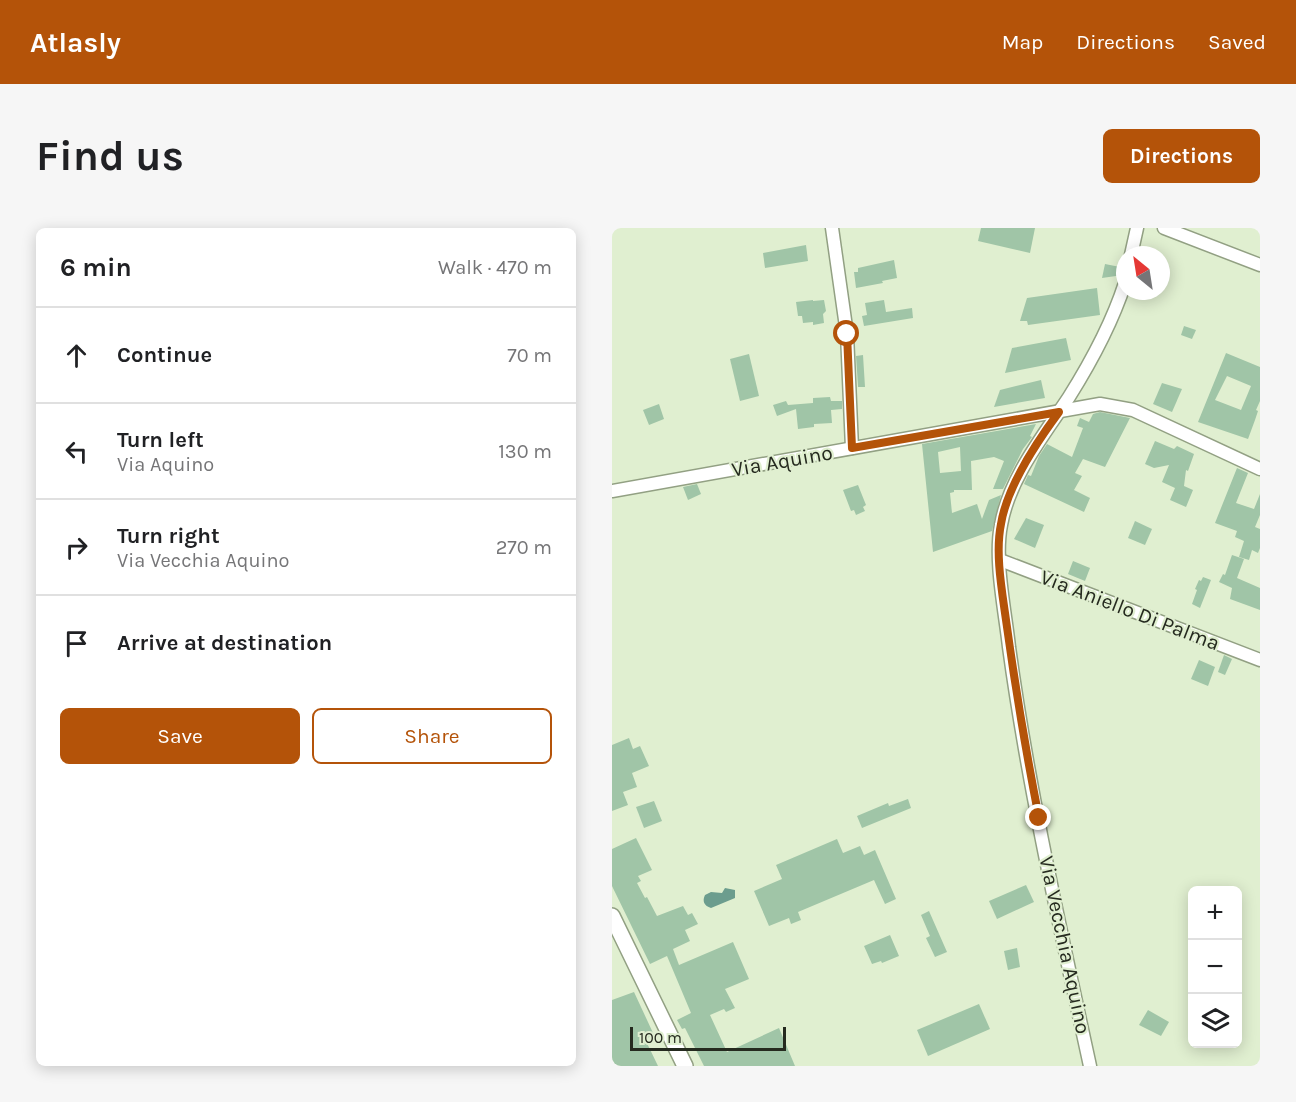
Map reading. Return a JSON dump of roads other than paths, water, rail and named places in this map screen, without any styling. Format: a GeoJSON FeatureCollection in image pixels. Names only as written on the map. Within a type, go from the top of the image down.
{"type":"FeatureCollection","features":[{"type":"Feature","properties":{"kind":"main road"},"geometry":{"type":"LineString","coordinates":[[612,916],[685,1066]]}},
{"type":"Feature","properties":{"kind":"street"},"geometry":{"type":"LineString","coordinates":[[832,228],[847,334],[852,448]]}},
{"type":"Feature","properties":{"kind":"street"},"geometry":{"type":"LineString","coordinates":[[1133,246],[1137,228]]}},
{"type":"Feature","properties":{"kind":"street"},"geometry":{"type":"LineString","coordinates":[[1164,228],[1260,265]]}},
{"type":"Feature","properties":{"kind":"street","name":"Via Vecchia Aquino"},"geometry":{"type":"LineString","coordinates":[[1090,1066],[1016,697],[1000,560],[1000,525],[1009,498],[1033,448],[1078,381],[1120,300]]}},
{"type":"Feature","properties":{"kind":"street","name":"Via Aquino"},"geometry":{"type":"LineString","coordinates":[[612,491],[1100,404],[1133,411],[1260,469]]}},
{"type":"Feature","properties":{"kind":"street","name":"Via Aniello Di Palma"},"geometry":{"type":"LineString","coordinates":[[1000,560],[1260,660]]}},
{"type":"Feature","properties":{"kind":"water"},"geometry":{"type":"Polygon","coordinates":[[[725,888],[735,890],[735,898],[711,908],[705,905],[705,895],[711,892],[722,893],[725,888]]]}}]}
